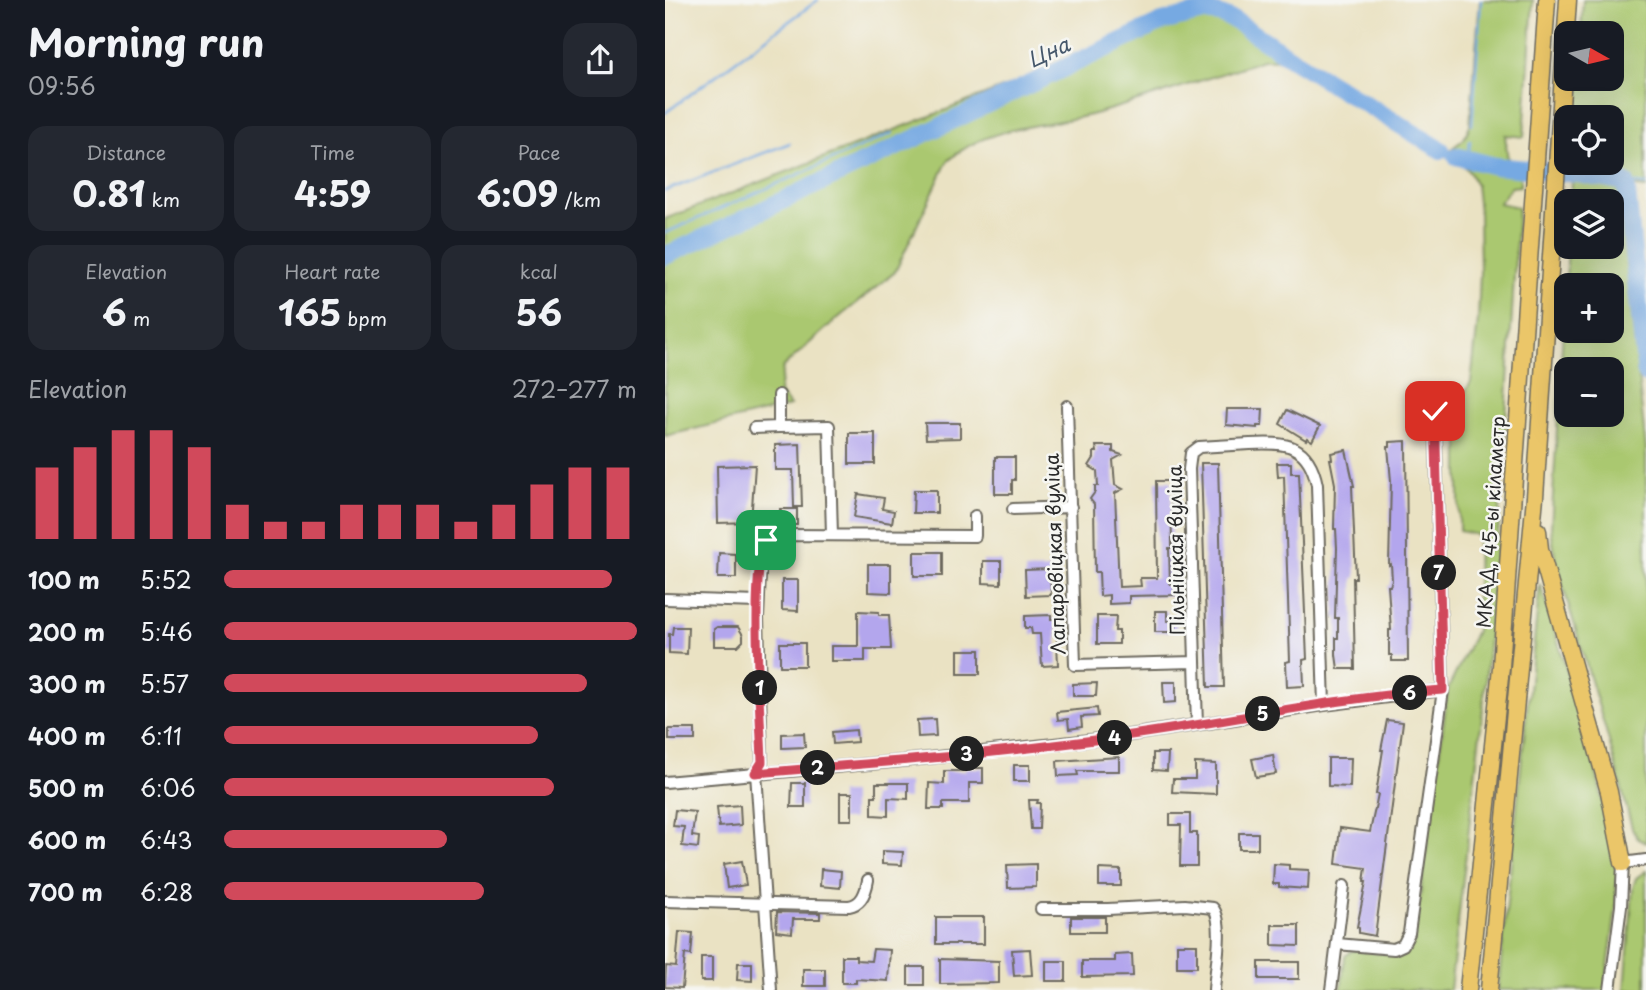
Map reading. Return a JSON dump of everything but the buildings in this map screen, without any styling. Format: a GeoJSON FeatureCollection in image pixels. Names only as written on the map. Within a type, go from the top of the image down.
{"type":"FeatureCollection","features":[{"type":"Feature","properties":{"kind":"highway","name":"МКАД, 45-ы кіламетр"},"geometry":{"type":"LineString","coordinates":[[1468,990],[1500,667],[1547,0]]}},
{"type":"Feature","properties":{"kind":"highway"},"geometry":{"type":"LineString","coordinates":[[1489,990],[1535,497],[1568,0]]}},
{"type":"Feature","properties":{"kind":"highway"},"geometry":{"type":"LineString","coordinates":[[1535,497],[1541,548],[1609,792],[1623,863]]}},
{"type":"Feature","properties":{"kind":"street"},"geometry":{"type":"LineString","coordinates":[[779,395],[779,427]]}},
{"type":"Feature","properties":{"kind":"street","name":"Лапаровіцкая вуліца"},"geometry":{"type":"LineString","coordinates":[[1067,406],[1075,665],[1194,662]]}},
{"type":"Feature","properties":{"kind":"street"},"geometry":{"type":"LineString","coordinates":[[1337,944],[1394,948],[1407,941],[1443,690],[1435,411]]}},
{"type":"Feature","properties":{"kind":"street"},"geometry":{"type":"LineString","coordinates":[[754,428],[829,426],[832,535]]}},
{"type":"Feature","properties":{"kind":"street","name":"Пільніцкая вуліца"},"geometry":{"type":"LineString","coordinates":[[1197,725],[1189,469],[1191,453],[1199,447],[1275,443],[1287,445],[1298,449],[1314,470],[1317,485],[1324,705]]}},
{"type":"Feature","properties":{"kind":"street"},"geometry":{"type":"LineString","coordinates":[[1013,509],[1071,507]]}},
{"type":"Feature","properties":{"kind":"street"},"geometry":{"type":"LineString","coordinates":[[771,990],[755,773],[762,762],[758,603],[761,553],[768,538],[780,534],[975,536],[975,516]]}},
{"type":"Feature","properties":{"kind":"street"},"geometry":{"type":"LineString","coordinates":[[665,599],[758,603]]}},
{"type":"Feature","properties":{"kind":"street"},"geometry":{"type":"LineString","coordinates":[[665,782],[902,761],[1117,737],[1324,705],[1443,690]]}},
{"type":"Feature","properties":{"kind":"street"},"geometry":{"type":"LineString","coordinates":[[1610,990],[1621,906],[1623,863],[1646,860]]}},
{"type":"Feature","properties":{"kind":"street"},"geometry":{"type":"LineString","coordinates":[[665,901],[855,905],[862,898],[868,880]]}},
{"type":"Feature","properties":{"kind":"street"},"geometry":{"type":"LineString","coordinates":[[1331,990],[1344,886]]}},
{"type":"Feature","properties":{"kind":"street"},"geometry":{"type":"LineString","coordinates":[[1041,909],[1118,909],[1185,905],[1213,908],[1217,914],[1218,934],[1214,990]]}},
{"type":"Feature","properties":{"kind":"green space"},"geometry":{"type":"Polygon","coordinates":[[[1480,0],[1533,0],[1524,137],[1505,135],[1508,160],[1520,169],[1520,186],[1511,187],[1499,203],[1518,207],[1502,487],[1483,708],[1450,990],[1341,990],[1345,956],[1353,950],[1393,953],[1414,942],[1448,689],[1476,631],[1478,535],[1459,531],[1459,403],[1471,382],[1478,320],[1479,212],[1476,185],[1471,175],[1446,153],[1464,139],[1470,125],[1480,0]]]}},
{"type":"Feature","properties":{"kind":"green space"},"geometry":{"type":"Polygon","coordinates":[[[1583,0],[1646,0],[1646,188],[1618,185],[1618,189],[1572,189],[1572,175],[1624,175],[1624,105],[1577,105],[1577,91],[1624,91],[1624,21],[1582,21],[1583,0]]]}},
{"type":"Feature","properties":{"kind":"green space"},"geometry":{"type":"Polygon","coordinates":[[[1203,12],[1239,24],[1292,59],[1263,60],[1098,113],[999,133],[963,150],[947,162],[895,272],[783,367],[779,392],[790,406],[665,436],[665,219],[1036,75],[1162,22],[1203,12]]]}},
{"type":"Feature","properties":{"kind":"green space"},"geometry":{"type":"Polygon","coordinates":[[[1624,242],[1646,450],[1646,843],[1638,839],[1632,828],[1556,563],[1551,528],[1557,427],[1624,427],[1624,357],[1561,357],[1562,343],[1624,343],[1624,273],[1566,273],[1567,259],[1624,259],[1624,242]]]}},
{"type":"Feature","properties":{"kind":"green space"},"geometry":{"type":"Polygon","coordinates":[[[1540,584],[1591,748],[1617,866],[1616,909],[1605,990],[1498,990],[1540,584]]]}},
{"type":"Feature","properties":{"kind":"green space"},"geometry":{"type":"Polygon","coordinates":[[[1646,871],[1646,990],[1625,990],[1633,887],[1636,878],[1646,871]]]}},
{"type":"Feature","properties":{"kind":"waterway"},"geometry":{"type":"LineString","coordinates":[[665,113],[818,0]]}},
{"type":"Feature","properties":{"kind":"waterway"},"geometry":{"type":"LineString","coordinates":[[1472,125],[1481,0]]}},
{"type":"Feature","properties":{"kind":"waterway","name":"Цна"},"geometry":{"type":"LineString","coordinates":[[665,256],[1162,22],[1203,12],[1234,20],[1292,59],[1441,150]]}},
{"type":"Feature","properties":{"kind":"waterway"},"geometry":{"type":"LineString","coordinates":[[665,233],[893,133]]}},
{"type":"Feature","properties":{"kind":"waterway"},"geometry":{"type":"LineString","coordinates":[[1468,161],[1470,140]]}},
{"type":"Feature","properties":{"kind":"waterway"},"geometry":{"type":"LineString","coordinates":[[665,191],[790,143]]}},
{"type":"Feature","properties":{"kind":"waterway","name":"Цна"},"geometry":{"type":"LineString","coordinates":[[1456,156],[1495,166],[1578,174],[1626,183],[1646,374]]}},
{"type":"Feature","properties":{"kind":"waterway"},"geometry":{"type":"LineString","coordinates":[[1626,183],[1646,185]]}},
{"type":"Feature","properties":{"kind":"route"},"geometry":{"type":"LineString","coordinates":[[766,540],[761,553],[758,603],[762,762],[755,773],[902,761],[1117,737],[1324,705],[1443,690],[1435,411]]}}]}
